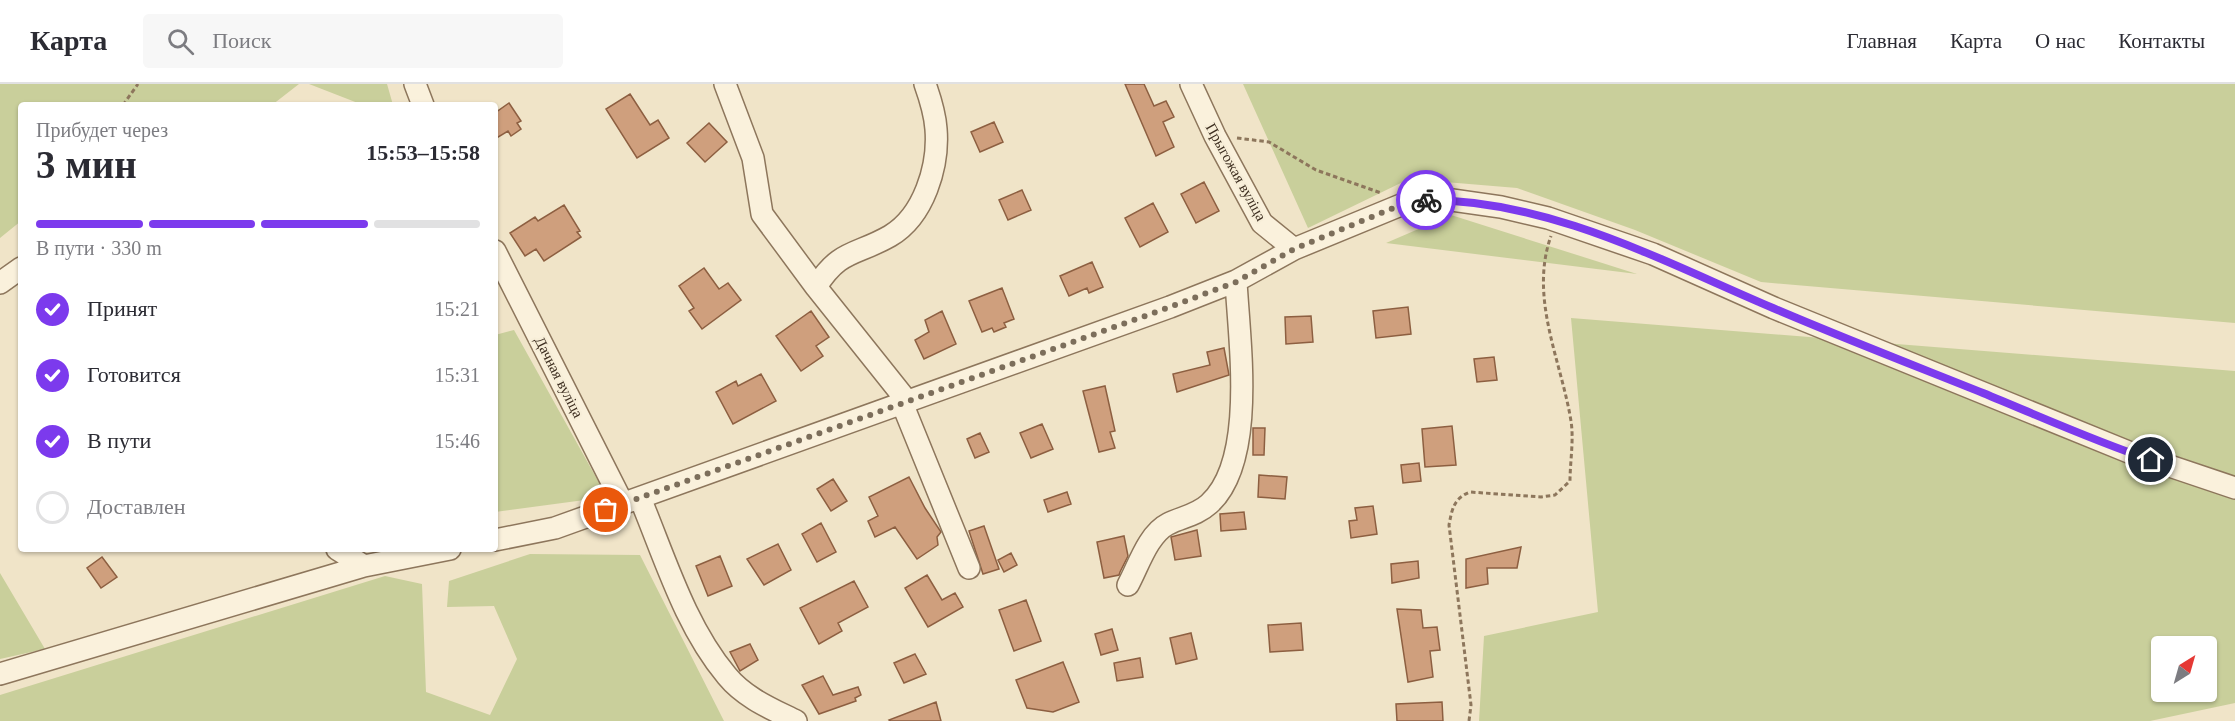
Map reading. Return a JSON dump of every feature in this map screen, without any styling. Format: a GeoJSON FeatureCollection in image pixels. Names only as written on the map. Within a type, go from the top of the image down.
{"type":"FeatureCollection","features":[{"type":"Feature","properties":{"kind":"street"},"geometry":{"type":"LineString","coordinates":[[414,84],[422,102]]}},
{"type":"Feature","properties":{"kind":"street"},"geometry":{"type":"LineString","coordinates":[[725,84],[753,158],[762,214],[905,402],[969,568]]}},
{"type":"Feature","properties":{"kind":"street"},"geometry":{"type":"LineString","coordinates":[[816,287],[836,261],[892,235],[909,219],[925,196],[933,168],[936,130],[925,84]]}},
{"type":"Feature","properties":{"kind":"street","name":"Прыгожая вуліца"},"geometry":{"type":"LineString","coordinates":[[1191,84],[1215,136],[1262,223],[1294,249]]}},
{"type":"Feature","properties":{"kind":"street"},"geometry":{"type":"LineString","coordinates":[[498,539],[555,528],[1236,282],[1294,249],[1413,200],[1452,200],[1557,220],[1653,254],[1774,308],[2130,453],[2235,488]]}},
{"type":"Feature","properties":{"kind":"street","name":"Дачная вуліца"},"geometry":{"type":"LineString","coordinates":[[498,264],[504,290],[631,501],[696,630],[728,677],[757,702],[796,721]]}},
{"type":"Feature","properties":{"kind":"street"},"geometry":{"type":"LineString","coordinates":[[0,283],[18,270]]}},
{"type":"Feature","properties":{"kind":"street"},"geometry":{"type":"LineString","coordinates":[[1128,585],[1157,531],[1194,515],[1210,504],[1233,466],[1240,436],[1236,282]]}},
{"type":"Feature","properties":{"kind":"street"},"geometry":{"type":"LineString","coordinates":[[342,552],[363,566]]}},
{"type":"Feature","properties":{"kind":"street"},"geometry":{"type":"LineString","coordinates":[[0,674],[363,566],[435,552]]}},
{"type":"Feature","properties":{"kind":"path"},"geometry":{"type":"LineString","coordinates":[[125,102],[138,84]]}},
{"type":"Feature","properties":{"kind":"path"},"geometry":{"type":"LineString","coordinates":[[1215,136],[1269,142],[1316,170],[1368,190],[1413,200]]}},
{"type":"Feature","properties":{"kind":"path"},"geometry":{"type":"LineString","coordinates":[[1469,721],[1471,705],[1449,525],[1453,507],[1460,496],[1470,492],[1541,498],[1556,495],[1570,481],[1572,423],[1543,306],[1545,252],[1557,220]]}},
{"type":"Feature","properties":{"kind":"green space"},"geometry":{"type":"Polygon","coordinates":[[[0,84],[299,84],[276,102],[18,102],[18,223],[0,238],[0,84]]]}},
{"type":"Feature","properties":{"kind":"green space"},"geometry":{"type":"Polygon","coordinates":[[[309,84],[387,84],[392,102],[355,102],[309,84]]]}},
{"type":"Feature","properties":{"kind":"green space"},"geometry":{"type":"Polygon","coordinates":[[[1243,84],[2235,84],[2235,323],[1761,282],[1635,230],[1517,188],[1409,179],[1308,228],[1243,84]]]}},
{"type":"Feature","properties":{"kind":"green space"},"geometry":{"type":"Polygon","coordinates":[[[1451,215],[1637,274],[1386,243],[1451,215]]]}},
{"type":"Feature","properties":{"kind":"green space"},"geometry":{"type":"Polygon","coordinates":[[[1571,318],[2235,371],[2235,703],[2150,721],[1479,721],[1484,636],[1598,612],[1571,318]]]}},
{"type":"Feature","properties":{"kind":"green space"},"geometry":{"type":"Polygon","coordinates":[[[514,330],[607,497],[498,512],[498,334],[514,330]]]}},
{"type":"Feature","properties":{"kind":"green space"},"geometry":{"type":"Polygon","coordinates":[[[530,554],[640,555],[724,721],[0,721],[0,695],[385,576],[422,584],[426,692],[490,715],[517,659],[494,606],[447,607],[449,581],[530,554]]]}},
{"type":"Feature","properties":{"kind":"green space"},"geometry":{"type":"Polygon","coordinates":[[[0,573],[45,649],[0,659],[0,573]]]}},
{"type":"Feature","properties":{"kind":"building"},"geometry":{"type":"Polygon","coordinates":[[[1125,84],[1144,84],[1154,106],[1166,101],[1174,117],[1163,122],[1174,147],[1156,156],[1125,84]]]}},
{"type":"Feature","properties":{"kind":"building"},"geometry":{"type":"Polygon","coordinates":[[[630,94],[650,125],[658,120],[669,138],[637,158],[606,109],[630,94]]]}},
{"type":"Feature","properties":{"kind":"building"},"geometry":{"type":"Polygon","coordinates":[[[509,103],[521,121],[517,123],[521,129],[511,136],[508,131],[498,137],[498,111],[509,103]]]}},
{"type":"Feature","properties":{"kind":"building"},"geometry":{"type":"Polygon","coordinates":[[[994,122],[1003,142],[980,152],[971,132],[994,122]]]}},
{"type":"Feature","properties":{"kind":"building"},"geometry":{"type":"Polygon","coordinates":[[[709,123],[727,142],[705,162],[687,143],[709,123]]]}},
{"type":"Feature","properties":{"kind":"building"},"geometry":{"type":"Polygon","coordinates":[[[1204,182],[1219,211],[1196,223],[1181,194],[1204,182]]]}},
{"type":"Feature","properties":{"kind":"building"},"geometry":{"type":"Polygon","coordinates":[[[1022,190],[1031,210],[1008,220],[999,200],[1022,190]]]}},
{"type":"Feature","properties":{"kind":"building"},"geometry":{"type":"Polygon","coordinates":[[[1153,203],[1168,232],[1140,247],[1125,218],[1153,203]]]}},
{"type":"Feature","properties":{"kind":"building"},"geometry":{"type":"Polygon","coordinates":[[[564,205],[580,231],[577,232],[581,237],[544,261],[536,249],[525,256],[510,233],[535,217],[538,221],[564,205]]]}},
{"type":"Feature","properties":{"kind":"building"},"geometry":{"type":"Polygon","coordinates":[[[1092,262],[1103,287],[1089,293],[1087,288],[1069,296],[1060,276],[1092,262]]]}},
{"type":"Feature","properties":{"kind":"building"},"geometry":{"type":"Polygon","coordinates":[[[704,268],[719,289],[728,283],[741,300],[702,329],[689,311],[694,308],[679,286],[704,268]]]}},
{"type":"Feature","properties":{"kind":"building"},"geometry":{"type":"Polygon","coordinates":[[[1002,288],[1014,319],[1004,323],[1006,327],[994,332],[992,328],[982,332],[969,301],[1002,288]]]}},
{"type":"Feature","properties":{"kind":"building"},"geometry":{"type":"Polygon","coordinates":[[[1408,307],[1411,334],[1376,338],[1373,311],[1408,307]]]}},
{"type":"Feature","properties":{"kind":"building"},"geometry":{"type":"Polygon","coordinates":[[[811,311],[829,337],[816,346],[823,356],[801,371],[776,336],[811,311]]]}},
{"type":"Feature","properties":{"kind":"building"},"geometry":{"type":"Polygon","coordinates":[[[942,311],[956,344],[924,359],[915,340],[929,332],[925,320],[942,311]]]}},
{"type":"Feature","properties":{"kind":"building"},"geometry":{"type":"Polygon","coordinates":[[[1311,316],[1313,342],[1286,344],[1285,317],[1311,316]]]}},
{"type":"Feature","properties":{"kind":"building"},"geometry":{"type":"Polygon","coordinates":[[[1224,348],[1229,375],[1177,392],[1173,374],[1210,365],[1207,352],[1224,348]]]}},
{"type":"Feature","properties":{"kind":"building"},"geometry":{"type":"Polygon","coordinates":[[[1494,357],[1497,380],[1477,382],[1474,359],[1494,357]]]}},
{"type":"Feature","properties":{"kind":"building"},"geometry":{"type":"Polygon","coordinates":[[[761,374],[776,401],[733,424],[716,392],[736,381],[738,386],[761,374]]]}},
{"type":"Feature","properties":{"kind":"building"},"geometry":{"type":"Polygon","coordinates":[[[1105,386],[1115,431],[1110,432],[1115,448],[1099,452],[1083,391],[1105,386]]]}},
{"type":"Feature","properties":{"kind":"building"},"geometry":{"type":"Polygon","coordinates":[[[1042,424],[1053,449],[1031,458],[1020,433],[1042,424]]]}},
{"type":"Feature","properties":{"kind":"building"},"geometry":{"type":"Polygon","coordinates":[[[1452,426],[1456,465],[1425,467],[1422,429],[1452,426]]]}},
{"type":"Feature","properties":{"kind":"building"},"geometry":{"type":"Polygon","coordinates":[[[1253,428],[1265,428],[1264,455],[1253,455],[1253,428]]]}},
{"type":"Feature","properties":{"kind":"building"},"geometry":{"type":"Polygon","coordinates":[[[980,433],[989,452],[975,458],[967,439],[980,433]]]}},
{"type":"Feature","properties":{"kind":"building"},"geometry":{"type":"Polygon","coordinates":[[[1419,463],[1421,481],[1403,483],[1401,465],[1419,463]]]}},
{"type":"Feature","properties":{"kind":"building"},"geometry":{"type":"Polygon","coordinates":[[[1259,475],[1287,477],[1285,499],[1258,497],[1259,475]]]}},
{"type":"Feature","properties":{"kind":"building"},"geometry":{"type":"Polygon","coordinates":[[[909,477],[941,532],[937,537],[938,545],[917,559],[895,527],[875,537],[868,521],[878,516],[869,497],[909,477]]]}},
{"type":"Feature","properties":{"kind":"building"},"geometry":{"type":"Polygon","coordinates":[[[833,479],[847,501],[831,511],[817,489],[833,479]]]}},
{"type":"Feature","properties":{"kind":"building"},"geometry":{"type":"Polygon","coordinates":[[[1067,492],[1071,504],[1048,512],[1044,500],[1067,492]]]}},
{"type":"Feature","properties":{"kind":"building"},"geometry":{"type":"Polygon","coordinates":[[[1373,506],[1377,534],[1351,538],[1349,521],[1357,520],[1355,508],[1373,506]]]}},
{"type":"Feature","properties":{"kind":"building"},"geometry":{"type":"Polygon","coordinates":[[[1244,512],[1246,529],[1221,531],[1220,514],[1244,512]]]}},
{"type":"Feature","properties":{"kind":"building"},"geometry":{"type":"Polygon","coordinates":[[[821,523],[836,552],[817,562],[802,534],[821,523]]]}},
{"type":"Feature","properties":{"kind":"building"},"geometry":{"type":"Polygon","coordinates":[[[984,526],[999,569],[983,574],[969,531],[984,526]]]}},
{"type":"Feature","properties":{"kind":"building"},"geometry":{"type":"Polygon","coordinates":[[[1197,530],[1201,556],[1175,560],[1171,537],[1197,530]]]}},
{"type":"Feature","properties":{"kind":"building"},"geometry":{"type":"Polygon","coordinates":[[[1124,536],[1128,556],[1119,575],[1104,578],[1097,542],[1124,536]]]}},
{"type":"Feature","properties":{"kind":"building"},"geometry":{"type":"Polygon","coordinates":[[[778,544],[791,570],[764,585],[747,559],[778,544]]]}},
{"type":"Feature","properties":{"kind":"building"},"geometry":{"type":"Polygon","coordinates":[[[1521,547],[1517,568],[1487,568],[1488,584],[1466,588],[1466,559],[1521,547]]]}},
{"type":"Feature","properties":{"kind":"building"},"geometry":{"type":"Polygon","coordinates":[[[1011,553],[1017,565],[1004,572],[998,560],[1011,553]]]}},
{"type":"Feature","properties":{"kind":"building"},"geometry":{"type":"Polygon","coordinates":[[[720,556],[732,586],[708,596],[696,566],[720,556]]]}},
{"type":"Feature","properties":{"kind":"building"},"geometry":{"type":"Polygon","coordinates":[[[102,557],[117,577],[101,588],[87,568],[102,557]]]}},
{"type":"Feature","properties":{"kind":"building"},"geometry":{"type":"Polygon","coordinates":[[[1418,561],[1419,578],[1392,583],[1391,564],[1418,561]]]}},
{"type":"Feature","properties":{"kind":"building"},"geometry":{"type":"Polygon","coordinates":[[[927,575],[942,600],[955,593],[963,607],[928,627],[905,588],[927,575]]]}},
{"type":"Feature","properties":{"kind":"building"},"geometry":{"type":"Polygon","coordinates":[[[854,581],[868,607],[838,623],[842,631],[819,644],[800,608],[854,581]]]}},
{"type":"Feature","properties":{"kind":"building"},"geometry":{"type":"Polygon","coordinates":[[[1026,600],[1041,641],[1014,651],[999,610],[1026,600]]]}},
{"type":"Feature","properties":{"kind":"building"},"geometry":{"type":"Polygon","coordinates":[[[1397,609],[1421,610],[1423,628],[1437,627],[1440,650],[1430,651],[1433,677],[1408,682],[1397,609]]]}},
{"type":"Feature","properties":{"kind":"building"},"geometry":{"type":"Polygon","coordinates":[[[1301,623],[1303,650],[1270,652],[1268,625],[1301,623]]]}},
{"type":"Feature","properties":{"kind":"building"},"geometry":{"type":"Polygon","coordinates":[[[1112,629],[1118,650],[1101,655],[1095,634],[1112,629]]]}},
{"type":"Feature","properties":{"kind":"building"},"geometry":{"type":"Polygon","coordinates":[[[1191,633],[1197,659],[1176,664],[1170,638],[1191,633]]]}},
{"type":"Feature","properties":{"kind":"building"},"geometry":{"type":"Polygon","coordinates":[[[750,644],[758,660],[740,671],[730,652],[750,644]]]}},
{"type":"Feature","properties":{"kind":"building"},"geometry":{"type":"Polygon","coordinates":[[[915,654],[926,674],[904,683],[894,663],[915,654]]]}},
{"type":"Feature","properties":{"kind":"building"},"geometry":{"type":"Polygon","coordinates":[[[1140,658],[1143,677],[1117,681],[1114,663],[1140,658]]]}},
{"type":"Feature","properties":{"kind":"building"},"geometry":{"type":"Polygon","coordinates":[[[1063,662],[1079,702],[1053,712],[1027,708],[1016,680],[1063,662]]]}},
{"type":"Feature","properties":{"kind":"building"},"geometry":{"type":"Polygon","coordinates":[[[823,676],[833,695],[858,687],[861,695],[855,698],[856,701],[819,714],[802,685],[823,676]]]}},
{"type":"Feature","properties":{"kind":"building"},"geometry":{"type":"Polygon","coordinates":[[[936,702],[941,721],[889,720],[936,702]]]}},
{"type":"Feature","properties":{"kind":"building"},"geometry":{"type":"Polygon","coordinates":[[[1442,702],[1443,721],[1397,721],[1396,704],[1442,702]]]}},
{"type":"Feature","properties":{"kind":"way so far"},"geometry":{"type":"LineString","coordinates":[[606,510],[1170,307],[1236,282],[1294,249],[1413,200],[1426,200]]}},
{"type":"Feature","properties":{"kind":"route"},"geometry":{"type":"LineString","coordinates":[[1426,200],[1452,200],[1500,207],[1548,218],[1600,234],[1653,254],[1774,308],[2151,460]]}}]}
